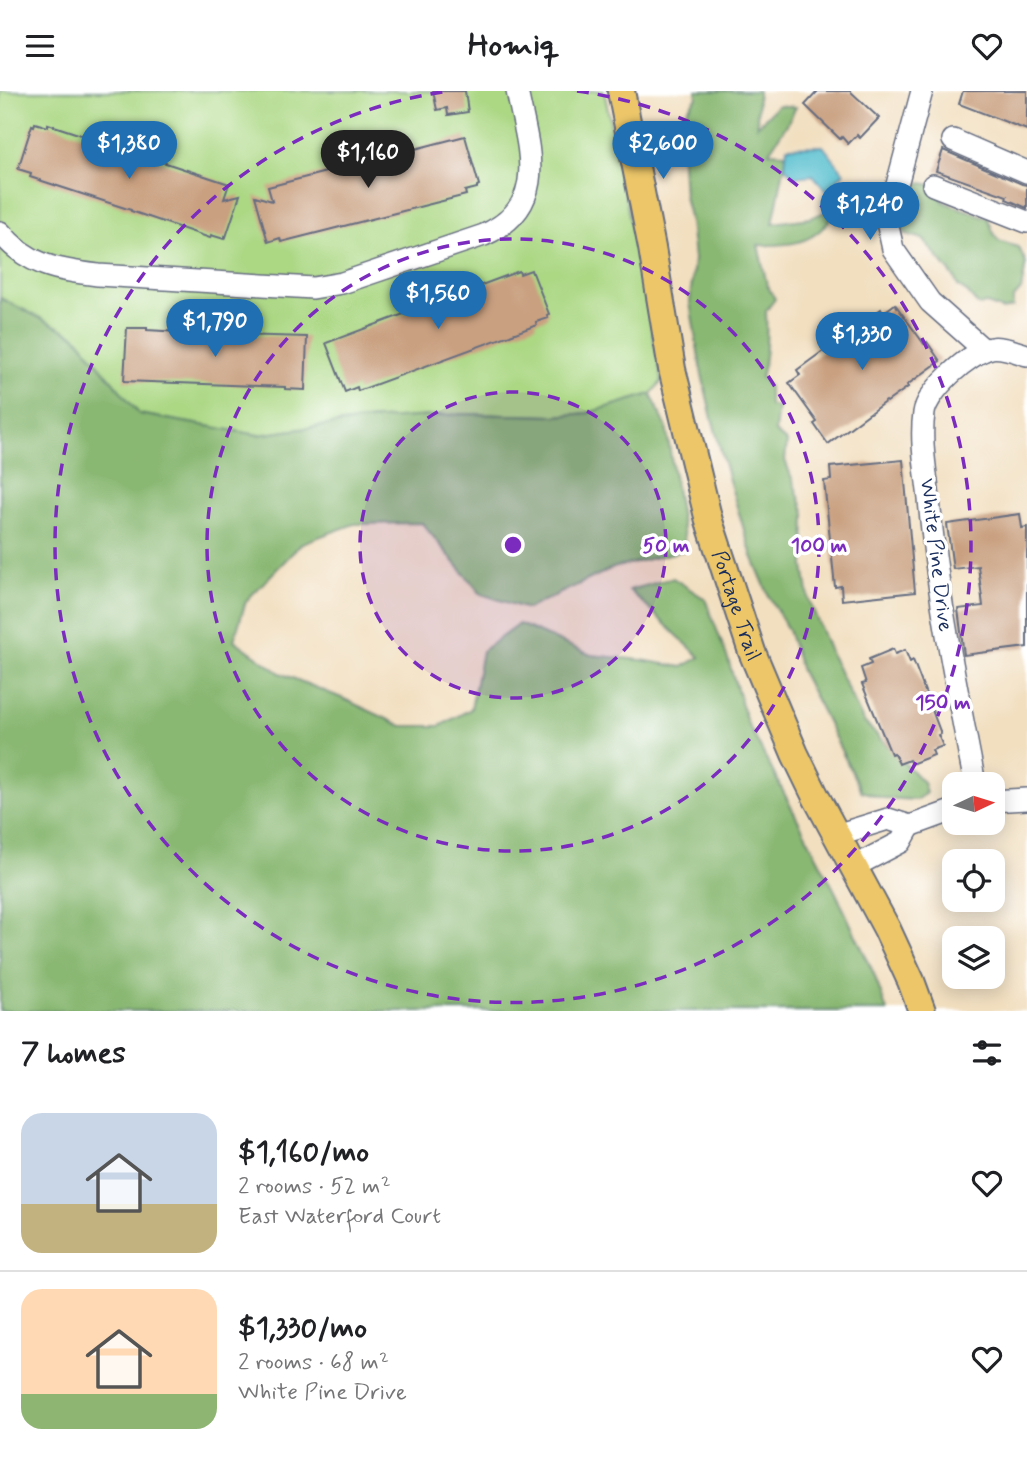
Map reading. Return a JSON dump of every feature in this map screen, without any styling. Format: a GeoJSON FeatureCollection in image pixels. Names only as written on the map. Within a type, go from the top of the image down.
{"type":"FeatureCollection","features":[{"type":"Feature","properties":{"kind":"main road","name":"Portage Trail"},"geometry":{"type":"LineString","coordinates":[[621,91],[652,248],[672,369],[709,521],[752,652],[795,754],[887,929],[922,1011]]}},
{"type":"Feature","properties":{"kind":"street"},"geometry":{"type":"LineString","coordinates":[[0,232],[10,244],[35,261],[64,271],[313,288],[342,283],[484,235],[514,215],[522,203],[531,175],[517,91]]}},
{"type":"Feature","properties":{"kind":"street"},"geometry":{"type":"LineString","coordinates":[[922,91],[887,222],[893,249],[930,302],[984,350],[994,347],[1027,355]]}},
{"type":"Feature","properties":{"kind":"street"},"geometry":{"type":"LineString","coordinates":[[953,140],[1027,172]]}},
{"type":"Feature","properties":{"kind":"street"},"geometry":{"type":"LineString","coordinates":[[933,185],[1027,222]]}},
{"type":"Feature","properties":{"kind":"street","name":"White Pine Drive"},"geometry":{"type":"LineString","coordinates":[[973,772],[941,600],[923,436],[924,410],[934,391],[954,370],[984,350]]}},
{"type":"Feature","properties":{"kind":"street"},"geometry":{"type":"LineString","coordinates":[[1005,800],[1027,799]]}},
{"type":"Feature","properties":{"kind":"street"},"geometry":{"type":"LineString","coordinates":[[836,835],[888,819],[910,826],[942,814]]}},
{"type":"Feature","properties":{"kind":"street"},"geometry":{"type":"LineString","coordinates":[[853,867],[901,842],[910,826]]}},
{"type":"Feature","properties":{"kind":"green space"},"geometry":{"type":"Polygon","coordinates":[[[0,91],[604,91],[662,381],[651,394],[588,413],[555,416],[465,414],[364,420],[258,435],[139,414],[76,336],[0,298],[0,91]]]}},
{"type":"Feature","properties":{"kind":"green space"},"geometry":{"type":"Polygon","coordinates":[[[696,91],[758,91],[757,126],[778,105],[796,107],[769,152],[785,153],[786,159],[773,223],[811,218],[829,210],[832,216],[809,238],[791,244],[758,245],[767,285],[775,299],[766,311],[766,344],[761,377],[769,387],[769,406],[778,406],[775,432],[787,442],[785,460],[805,513],[804,566],[809,599],[832,657],[863,721],[923,782],[926,793],[916,800],[883,798],[861,791],[801,671],[788,630],[769,596],[752,556],[711,414],[690,303],[694,259],[684,196],[681,146],[682,127],[687,110],[697,97],[696,91]]]}},
{"type":"Feature","properties":{"kind":"green space"},"geometry":{"type":"Polygon","coordinates":[[[914,182],[933,185],[946,203],[988,218],[999,241],[1018,247],[1026,263],[1021,290],[1013,299],[1013,307],[1003,310],[987,304],[978,305],[958,286],[954,277],[923,239],[904,233],[905,207],[914,182]]]}},
{"type":"Feature","properties":{"kind":"green space"},"geometry":{"type":"Polygon","coordinates":[[[0,298],[76,336],[139,414],[258,435],[364,420],[465,414],[555,416],[588,413],[651,394],[666,426],[686,550],[613,568],[527,609],[481,594],[422,523],[354,524],[302,543],[246,601],[234,640],[280,673],[402,726],[440,726],[471,709],[482,651],[519,624],[591,655],[682,667],[700,657],[629,590],[673,578],[705,599],[728,659],[747,722],[835,891],[874,974],[887,1011],[0,1011],[0,298]]]}},
{"type":"Feature","properties":{"kind":"water"},"geometry":{"type":"Polygon","coordinates":[[[823,146],[844,173],[827,191],[813,175],[794,177],[785,167],[787,147],[823,146]]]}},
{"type":"Feature","properties":{"kind":"building"},"geometry":{"type":"Polygon","coordinates":[[[433,91],[465,91],[468,112],[448,115],[447,108],[437,110],[433,91]]]}},
{"type":"Feature","properties":{"kind":"building"},"geometry":{"type":"Polygon","coordinates":[[[818,91],[850,91],[879,118],[860,138],[857,135],[848,144],[805,105],[818,91]]]}},
{"type":"Feature","properties":{"kind":"building"},"geometry":{"type":"Polygon","coordinates":[[[963,91],[1027,91],[1027,130],[959,104],[963,91]]]}},
{"type":"Feature","properties":{"kind":"building"},"geometry":{"type":"Polygon","coordinates":[[[35,123],[48,127],[48,124],[229,184],[224,199],[240,195],[226,237],[224,239],[211,235],[210,238],[30,177],[31,173],[18,169],[32,125],[35,123]]]}},
{"type":"Feature","properties":{"kind":"building"},"geometry":{"type":"Polygon","coordinates":[[[465,136],[479,185],[465,191],[466,195],[281,242],[280,238],[268,242],[255,196],[272,201],[268,187],[465,136]]]}},
{"type":"Feature","properties":{"kind":"building"},"geometry":{"type":"Polygon","coordinates":[[[943,150],[1027,185],[1027,208],[1006,199],[1007,196],[936,171],[943,150]]]}},
{"type":"Feature","properties":{"kind":"building"},"geometry":{"type":"Polygon","coordinates":[[[531,270],[549,314],[548,318],[536,322],[537,325],[358,391],[357,387],[345,392],[326,343],[519,271],[520,274],[531,270]]]}},
{"type":"Feature","properties":{"kind":"building"},"geometry":{"type":"Polygon","coordinates":[[[895,304],[940,361],[828,444],[814,424],[817,422],[789,383],[800,375],[797,370],[881,309],[883,313],[895,304]]]}},
{"type":"Feature","properties":{"kind":"building"},"geometry":{"type":"Polygon","coordinates":[[[127,328],[307,337],[305,390],[124,381],[127,328]]]}},
{"type":"Feature","properties":{"kind":"building"},"geometry":{"type":"Polygon","coordinates":[[[903,460],[915,592],[842,600],[841,586],[835,587],[824,481],[831,480],[830,467],[903,460]]]}},
{"type":"Feature","properties":{"kind":"building"},"geometry":{"type":"Polygon","coordinates":[[[1020,514],[1022,528],[1027,527],[1027,647],[964,655],[958,609],[983,606],[978,566],[953,569],[947,524],[1020,514]]]}},
{"type":"Feature","properties":{"kind":"building"},"geometry":{"type":"Polygon","coordinates":[[[893,649],[895,654],[905,650],[910,662],[913,660],[943,746],[932,750],[934,755],[911,764],[909,760],[899,764],[894,753],[891,754],[862,684],[866,683],[861,668],[871,664],[869,659],[893,649]]]}}]}
